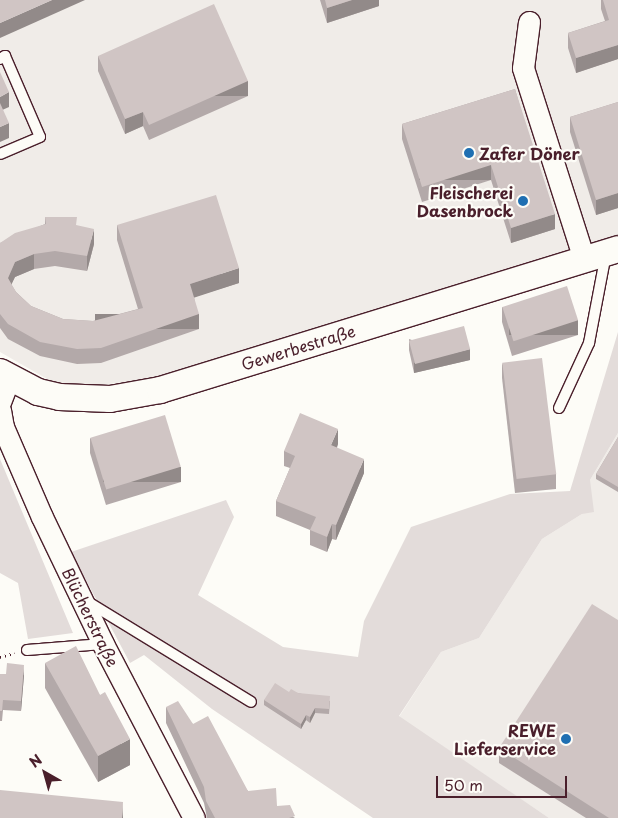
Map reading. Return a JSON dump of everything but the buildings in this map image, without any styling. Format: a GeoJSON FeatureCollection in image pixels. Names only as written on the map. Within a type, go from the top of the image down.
{"type":"FeatureCollection","features":[{"type":"Feature","properties":{"kind":"street"},"geometry":{"type":"LineString","coordinates":[[529,22],[523,68],[603,254]]}},
{"type":"Feature","properties":{"kind":"street","name":"Gewerbestraße"},"geometry":{"type":"LineString","coordinates":[[3,384],[59,397],[110,399],[160,390],[603,254]]}},
{"type":"Feature","properties":{"kind":"street","name":"Blücherstraße"},"geometry":{"type":"LineString","coordinates":[[0,410],[3,426],[34,499],[103,644],[194,818]]}},
{"type":"Feature","properties":{"kind":"lane"},"geometry":{"type":"LineString","coordinates":[[0,58],[5,56],[40,137],[0,154]]}},
{"type":"Feature","properties":{"kind":"lane"},"geometry":{"type":"LineString","coordinates":[[559,408],[588,342],[603,254]]}},
{"type":"Feature","properties":{"kind":"lane"},"geometry":{"type":"LineString","coordinates":[[82,599],[251,702]]}},
{"type":"Feature","properties":{"kind":"lane"},"geometry":{"type":"LineString","coordinates":[[27,650],[103,644]]}},
{"type":"Feature","properties":{"kind":"shaded area"},"geometry":{"type":"Polygon","coordinates":[[[0,0],[618,0],[618,235],[157,378],[83,387],[49,380],[0,352],[0,0]]]}},
{"type":"Feature","properties":{"kind":"shaded area"},"geometry":{"type":"Polygon","coordinates":[[[618,332],[618,433],[590,480],[594,512],[582,514],[542,539],[479,638],[441,652],[399,716],[549,818],[373,818],[212,709],[144,655],[130,663],[71,552],[226,500],[234,517],[198,595],[283,647],[358,657],[364,621],[411,527],[510,494],[570,491],[618,332]]]}},
{"type":"Feature","properties":{"kind":"shaded area"},"geometry":{"type":"Polygon","coordinates":[[[618,433],[618,818],[549,818],[399,717],[441,652],[479,638],[542,539],[582,514],[590,480],[618,433]]]}},
{"type":"Feature","properties":{"kind":"shaded area"},"geometry":{"type":"Polygon","coordinates":[[[0,459],[73,633],[28,639],[18,583],[0,573],[0,459]]]}},
{"type":"Feature","properties":{"kind":"place","name":"Zafer Döner"},"geometry":{"type":"Point","coordinates":[469,153]}},
{"type":"Feature","properties":{"kind":"place","name":"Fleischerei Dasenbrock"},"geometry":{"type":"Point","coordinates":[523,201]}},
{"type":"Feature","properties":{"kind":"place","name":"REWE Lieferservice"},"geometry":{"type":"Point","coordinates":[566,739]}}]}
